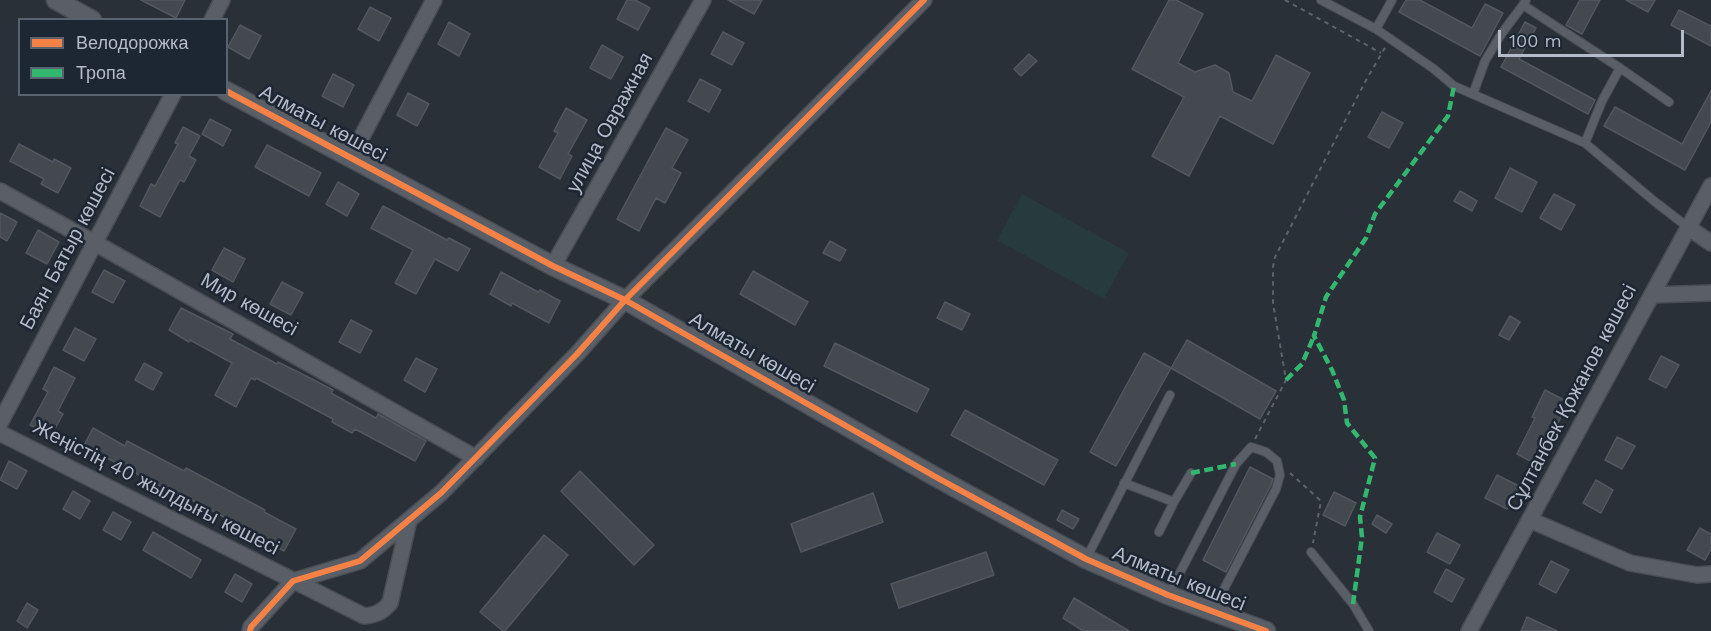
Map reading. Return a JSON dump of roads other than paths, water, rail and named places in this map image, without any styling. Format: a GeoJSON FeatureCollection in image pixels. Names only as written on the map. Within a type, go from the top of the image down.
{"type":"FeatureCollection","features":[{"type":"Feature","properties":{"kind":"street"},"geometry":{"type":"LineString","coordinates":[[56,0],[88,18]]}},
{"type":"Feature","properties":{"kind":"street"},"geometry":{"type":"LineString","coordinates":[[213,18],[222,0]]}},
{"type":"Feature","properties":{"kind":"street"},"geometry":{"type":"LineString","coordinates":[[351,158],[434,0]]}},
{"type":"Feature","properties":{"kind":"street","name":"улица Овражная"},"geometry":{"type":"LineString","coordinates":[[553,266],[703,0]]}},
{"type":"Feature","properties":{"kind":"street"},"geometry":{"type":"LineString","coordinates":[[250,631],[251,627],[293,581],[360,561],[441,493],[577,354],[625,300],[924,0]]}},
{"type":"Feature","properties":{"kind":"street","name":"Алматы көшесі"},"geometry":{"type":"LineString","coordinates":[[228,92],[553,266],[625,300],[934,476],[1086,559],[1168,595],[1259,630]]}},
{"type":"Feature","properties":{"kind":"street","name":"Баян Батыр көшесі"},"geometry":{"type":"LineString","coordinates":[[0,423],[172,96]]}},
{"type":"Feature","properties":{"kind":"street","name":"Сұлтанбек Қожанов көшесі"},"geometry":{"type":"LineString","coordinates":[[1469,631],[1711,186]]}},
{"type":"Feature","properties":{"kind":"street","name":"Мир көшесі"},"geometry":{"type":"LineString","coordinates":[[0,190],[476,458]]}},
{"type":"Feature","properties":{"kind":"street"},"geometry":{"type":"LineString","coordinates":[[1689,228],[1711,243]]}},
{"type":"Feature","properties":{"kind":"street"},"geometry":{"type":"LineString","coordinates":[[1652,295],[1711,292]]}},
{"type":"Feature","properties":{"kind":"street","name":"Жеңістің 40 жылдығы көшесі"},"geometry":{"type":"LineString","coordinates":[[0,433],[364,616],[374,615],[390,603],[409,520]]}},
{"type":"Feature","properties":{"kind":"street"},"geometry":{"type":"LineString","coordinates":[[1530,520],[1630,563],[1696,575],[1711,573]]}},
{"type":"Feature","properties":{"kind":"lane"},"geometry":{"type":"LineString","coordinates":[[1321,0],[1376,29],[1434,69],[1454,86],[1586,143],[1689,228]]}},
{"type":"Feature","properties":{"kind":"lane"},"geometry":{"type":"LineString","coordinates":[[1376,29],[1392,0]]}},
{"type":"Feature","properties":{"kind":"lane"},"geometry":{"type":"LineString","coordinates":[[1473,94],[1485,61],[1502,33],[1525,3],[1669,102]]}},
{"type":"Feature","properties":{"kind":"lane"},"geometry":{"type":"LineString","coordinates":[[1586,143],[1602,101],[1620,68]]}},
{"type":"Feature","properties":{"kind":"lane"},"geometry":{"type":"LineString","coordinates":[[1086,559],[1170,395]]}},
{"type":"Feature","properties":{"kind":"lane"},"geometry":{"type":"LineString","coordinates":[[1168,595],[1236,464],[1251,447],[1266,452],[1277,461],[1280,475],[1276,489],[1212,612]]}},
{"type":"Feature","properties":{"kind":"lane"},"geometry":{"type":"LineString","coordinates":[[1159,532],[1191,473]]}},
{"type":"Feature","properties":{"kind":"lane"},"geometry":{"type":"LineString","coordinates":[[1124,483],[1174,502]]}},
{"type":"Feature","properties":{"kind":"lane"},"geometry":{"type":"LineString","coordinates":[[1311,552],[1353,604],[1369,631]]}}]}
